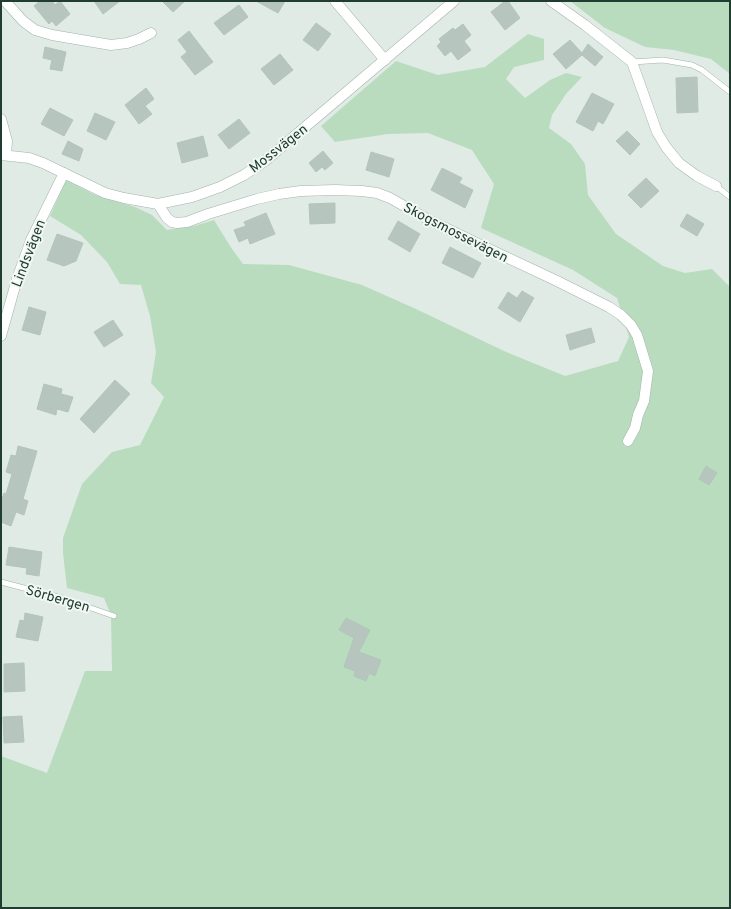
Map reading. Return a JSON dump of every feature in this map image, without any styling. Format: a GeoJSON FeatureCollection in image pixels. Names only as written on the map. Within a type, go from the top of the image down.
{"type":"FeatureCollection","features":[{"type":"Feature","properties":{"kind":"street"},"geometry":{"type":"LineString","coordinates":[[5,1],[23,21],[35,30],[52,35],[111,45],[127,43],[151,33]]}},
{"type":"Feature","properties":{"kind":"street"},"geometry":{"type":"LineString","coordinates":[[335,1],[385,60]]}},
{"type":"Feature","properties":{"kind":"street","name":"Mossvägen"},"geometry":{"type":"LineString","coordinates":[[4,155],[29,158],[43,163],[105,193],[124,198],[158,204],[192,197],[220,187],[244,175],[265,161],[454,1]]}},
{"type":"Feature","properties":{"kind":"street"},"geometry":{"type":"LineString","coordinates":[[551,1],[585,25],[632,62],[656,132],[666,147],[679,163],[697,176],[716,186]]}},
{"type":"Feature","properties":{"kind":"street"},"geometry":{"type":"LineString","coordinates":[[1,119],[7,141],[4,155]]}},
{"type":"Feature","properties":{"kind":"street","name":"Lindsvägen"},"geometry":{"type":"LineString","coordinates":[[1,336],[17,279],[31,240],[64,173]]}},
{"type":"Feature","properties":{"kind":"street","name":"Skogsmossevägen"},"geometry":{"type":"LineString","coordinates":[[158,204],[167,218],[172,222],[177,223],[187,222],[214,212],[279,194],[301,191],[335,190],[377,193],[390,198],[443,227],[609,307],[621,315],[631,325],[637,335],[648,371],[644,401],[638,415],[635,428],[628,441]]}},
{"type":"Feature","properties":{"kind":"lane"},"geometry":{"type":"LineString","coordinates":[[632,62],[663,60],[692,65],[702,70],[730,92]]}},
{"type":"Feature","properties":{"kind":"lane"},"geometry":{"type":"LineString","coordinates":[[716,186],[730,197]]}},
{"type":"Feature","properties":{"kind":"lane","name":"Sörbergen"},"geometry":{"type":"LineString","coordinates":[[1,582],[62,598],[114,616]]}},
{"type":"Feature","properties":{"kind":"green space"},"geometry":{"type":"Polygon","coordinates":[[[570,1],[730,1],[730,74],[711,59],[674,50],[645,47],[605,28],[570,1]]]}},
{"type":"Feature","properties":{"kind":"green space"},"geometry":{"type":"Polygon","coordinates":[[[528,34],[544,39],[544,60],[514,67],[506,79],[525,98],[550,80],[566,73],[582,77],[566,94],[552,115],[549,128],[571,144],[585,164],[588,195],[616,234],[663,266],[685,273],[712,269],[730,287],[730,908],[1,908],[1,756],[47,773],[85,671],[112,671],[111,615],[104,598],[67,588],[63,538],[82,484],[112,452],[140,445],[164,397],[151,383],[156,352],[150,316],[141,285],[120,284],[107,262],[81,235],[50,216],[66,180],[95,195],[135,207],[152,215],[167,230],[194,226],[214,220],[243,264],[289,265],[362,285],[504,351],[565,376],[618,361],[629,337],[617,298],[573,270],[481,228],[494,184],[472,150],[428,133],[388,134],[335,142],[321,126],[396,61],[438,75],[485,67],[528,34]]]}},
{"type":"Feature","properties":{"kind":"building"},"geometry":{"type":"Polygon","coordinates":[[[40,1],[52,1],[55,5],[60,1],[70,14],[56,26],[52,21],[49,24],[34,6],[40,1]]]}},
{"type":"Feature","properties":{"kind":"building"},"geometry":{"type":"Polygon","coordinates":[[[94,1],[120,1],[103,14],[94,1]]]}},
{"type":"Feature","properties":{"kind":"building"},"geometry":{"type":"Polygon","coordinates":[[[162,1],[185,1],[173,12],[162,1]]]}},
{"type":"Feature","properties":{"kind":"building"},"geometry":{"type":"Polygon","coordinates":[[[256,1],[285,1],[278,13],[256,1]]]}},
{"type":"Feature","properties":{"kind":"building"},"geometry":{"type":"Polygon","coordinates":[[[505,1],[508,1],[520,18],[505,30],[491,12],[505,1]]]}},
{"type":"Feature","properties":{"kind":"building"},"geometry":{"type":"Polygon","coordinates":[[[239,5],[248,17],[224,35],[214,23],[239,5]]]}},
{"type":"Feature","properties":{"kind":"building"},"geometry":{"type":"Polygon","coordinates":[[[316,23],[331,34],[318,51],[303,40],[316,23]]]}},
{"type":"Feature","properties":{"kind":"building"},"geometry":{"type":"Polygon","coordinates":[[[463,24],[471,35],[464,41],[471,50],[458,60],[451,51],[445,56],[437,46],[441,42],[439,39],[453,28],[455,30],[463,24]]]}},
{"type":"Feature","properties":{"kind":"building"},"geometry":{"type":"Polygon","coordinates":[[[189,31],[213,62],[195,75],[181,57],[187,52],[178,40],[189,31]]]}},
{"type":"Feature","properties":{"kind":"building"},"geometry":{"type":"Polygon","coordinates":[[[570,40],[582,53],[588,44],[603,57],[595,66],[582,55],[566,69],[553,54],[570,40]]]}},
{"type":"Feature","properties":{"kind":"building"},"geometry":{"type":"Polygon","coordinates":[[[45,47],[66,52],[62,71],[50,69],[52,60],[43,58],[45,47]]]}},
{"type":"Feature","properties":{"kind":"building"},"geometry":{"type":"Polygon","coordinates":[[[280,54],[293,70],[274,85],[261,69],[280,54]]]}},
{"type":"Feature","properties":{"kind":"building"},"geometry":{"type":"Polygon","coordinates":[[[697,77],[698,112],[677,113],[676,78],[697,77]]]}},
{"type":"Feature","properties":{"kind":"building"},"geometry":{"type":"Polygon","coordinates":[[[146,88],[154,99],[145,106],[152,114],[139,124],[125,105],[146,88]]]}},
{"type":"Feature","properties":{"kind":"building"},"geometry":{"type":"Polygon","coordinates":[[[592,93],[614,104],[603,124],[598,121],[593,131],[576,122],[592,93]]]}},
{"type":"Feature","properties":{"kind":"building"},"geometry":{"type":"Polygon","coordinates":[[[50,108],[73,120],[64,136],[41,124],[50,108]]]}},
{"type":"Feature","properties":{"kind":"building"},"geometry":{"type":"Polygon","coordinates":[[[95,113],[115,122],[106,140],[87,131],[95,113]]]}},
{"type":"Feature","properties":{"kind":"building"},"geometry":{"type":"Polygon","coordinates":[[[239,119],[250,133],[229,149],[218,135],[239,119]]]}},
{"type":"Feature","properties":{"kind":"building"},"geometry":{"type":"Polygon","coordinates":[[[627,131],[640,144],[630,155],[616,141],[627,131]]]}},
{"type":"Feature","properties":{"kind":"building"},"geometry":{"type":"Polygon","coordinates":[[[203,136],[208,156],[182,163],[177,143],[203,136]]]}},
{"type":"Feature","properties":{"kind":"building"},"geometry":{"type":"Polygon","coordinates":[[[68,141],[83,149],[79,161],[62,154],[68,141]]]}},
{"type":"Feature","properties":{"kind":"building"},"geometry":{"type":"Polygon","coordinates":[[[323,151],[333,163],[325,170],[322,167],[316,172],[309,163],[323,151]]]}},
{"type":"Feature","properties":{"kind":"building"},"geometry":{"type":"Polygon","coordinates":[[[371,152],[394,159],[389,177],[366,170],[371,152]]]}},
{"type":"Feature","properties":{"kind":"building"},"geometry":{"type":"Polygon","coordinates":[[[442,168],[462,178],[459,183],[473,190],[465,208],[431,190],[442,168]]]}},
{"type":"Feature","properties":{"kind":"building"},"geometry":{"type":"Polygon","coordinates":[[[646,178],[659,191],[641,208],[628,195],[646,178]]]}},
{"type":"Feature","properties":{"kind":"building"},"geometry":{"type":"Polygon","coordinates":[[[335,203],[335,223],[310,224],[309,204],[335,203]]]}},
{"type":"Feature","properties":{"kind":"building"},"geometry":{"type":"Polygon","coordinates":[[[266,213],[275,234],[250,244],[248,238],[239,242],[234,230],[246,226],[244,222],[266,213]]]}},
{"type":"Feature","properties":{"kind":"building"},"geometry":{"type":"Polygon","coordinates":[[[687,214],[704,224],[697,236],[680,226],[687,214]]]}},
{"type":"Feature","properties":{"kind":"building"},"geometry":{"type":"Polygon","coordinates":[[[398,221],[420,234],[410,252],[388,239],[398,221]]]}},
{"type":"Feature","properties":{"kind":"building"},"geometry":{"type":"Polygon","coordinates":[[[57,234],[83,243],[76,261],[64,266],[47,260],[57,234]]]}},
{"type":"Feature","properties":{"kind":"building"},"geometry":{"type":"Polygon","coordinates":[[[450,247],[481,263],[473,278],[442,263],[450,247]]]}},
{"type":"Feature","properties":{"kind":"building"},"geometry":{"type":"Polygon","coordinates":[[[522,291],[534,298],[520,322],[498,308],[508,292],[517,298],[522,291]]]}},
{"type":"Feature","properties":{"kind":"building"},"geometry":{"type":"Polygon","coordinates":[[[29,307],[46,312],[40,335],[22,330],[29,307]]]}},
{"type":"Feature","properties":{"kind":"building"},"geometry":{"type":"Polygon","coordinates":[[[113,320],[123,335],[104,347],[94,332],[113,320]]]}},
{"type":"Feature","properties":{"kind":"building"},"geometry":{"type":"Polygon","coordinates":[[[591,328],[595,342],[570,350],[566,335],[591,328]]]}},
{"type":"Feature","properties":{"kind":"building"},"geometry":{"type":"Polygon","coordinates":[[[115,380],[130,394],[94,433],[80,419],[115,380]]]}},
{"type":"Feature","properties":{"kind":"building"},"geometry":{"type":"Polygon","coordinates":[[[44,384],[62,389],[61,394],[73,397],[68,412],[57,409],[56,415],[37,409],[44,384]]]}},
{"type":"Feature","properties":{"kind":"building"},"geometry":{"type":"Polygon","coordinates":[[[18,446],[37,451],[23,499],[28,501],[24,515],[16,512],[11,526],[1,522],[1,502],[4,493],[6,494],[12,474],[6,472],[11,455],[16,456],[18,446]]]}},
{"type":"Feature","properties":{"kind":"building"},"geometry":{"type":"Polygon","coordinates":[[[706,466],[717,473],[709,485],[699,479],[706,466]]]}},
{"type":"Feature","properties":{"kind":"building"},"geometry":{"type":"Polygon","coordinates":[[[9,547],[42,552],[39,576],[26,574],[27,568],[6,565],[9,547]]]}},
{"type":"Feature","properties":{"kind":"building"},"geometry":{"type":"Polygon","coordinates":[[[25,613],[43,617],[38,641],[16,637],[20,620],[24,621],[25,613]]]}},
{"type":"Feature","properties":{"kind":"building"},"geometry":{"type":"Polygon","coordinates":[[[346,618],[370,630],[359,652],[381,660],[375,676],[369,673],[366,681],[354,676],[355,671],[344,667],[354,638],[339,630],[346,618]]]}},
{"type":"Feature","properties":{"kind":"building"},"geometry":{"type":"Polygon","coordinates":[[[24,663],[25,691],[4,692],[4,664],[24,663]]]}},
{"type":"Feature","properties":{"kind":"building"},"geometry":{"type":"Polygon","coordinates":[[[22,716],[24,742],[4,743],[3,717],[22,716]]]}}]}
